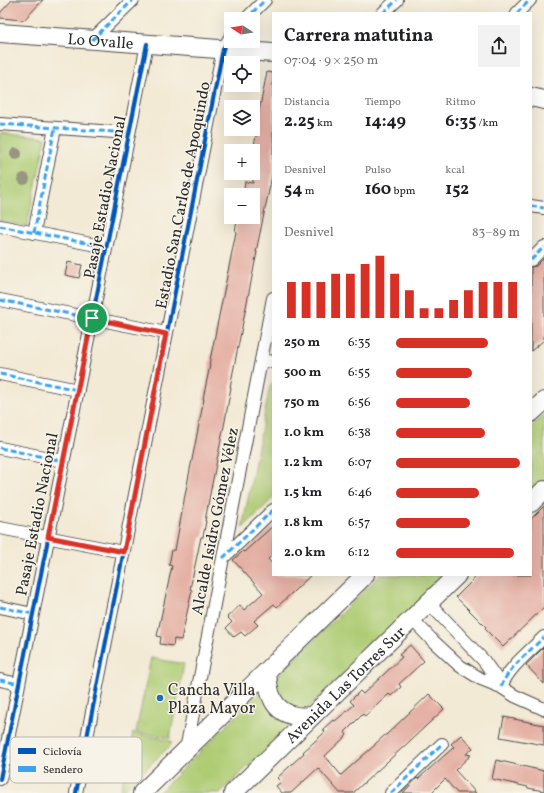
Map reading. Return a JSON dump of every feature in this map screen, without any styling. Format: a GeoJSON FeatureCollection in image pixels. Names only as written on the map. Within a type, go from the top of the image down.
{"type":"FeatureCollection","features":[{"type":"Feature","properties":{"kind":"street"},"geometry":{"type":"LineString","coordinates":[[92,40],[133,0]]}},
{"type":"Feature","properties":{"kind":"street"},"geometry":{"type":"LineString","coordinates":[[253,12],[265,0]]}},
{"type":"Feature","properties":{"kind":"street"},"geometry":{"type":"LineString","coordinates":[[384,12],[397,0]]}},
{"type":"Feature","properties":{"kind":"street"},"geometry":{"type":"LineString","coordinates":[[518,12],[530,0]]}},
{"type":"Feature","properties":{"kind":"street","name":"Lo Ovalle"},"geometry":{"type":"LineString","coordinates":[[0,33],[146,44],[224,43]]}},
{"type":"Feature","properties":{"kind":"street","name":"Pasaje Estadio Nacional"},"geometry":{"type":"LineString","coordinates":[[0,779],[2,756],[19,684],[146,44]]}},
{"type":"Feature","properties":{"kind":"street","name":"Estadio San Carlos de Apoquindo"},"geometry":{"type":"LineString","coordinates":[[87,737],[166,334],[226,48]]}},
{"type":"Feature","properties":{"kind":"street","name":"Lo Ovalle"},"geometry":{"type":"LineString","coordinates":[[250,48],[272,53]]}},
{"type":"Feature","properties":{"kind":"street"},"geometry":{"type":"LineString","coordinates":[[532,98],[544,100]]}},
{"type":"Feature","properties":{"kind":"street"},"geometry":{"type":"LineString","coordinates":[[0,124],[129,133]]}},
{"type":"Feature","properties":{"kind":"street"},"geometry":{"type":"LineString","coordinates":[[34,233],[56,128]]}},
{"type":"Feature","properties":{"kind":"street"},"geometry":{"type":"LineString","coordinates":[[532,206],[544,208]]}},
{"type":"Feature","properties":{"kind":"street"},"geometry":{"type":"LineString","coordinates":[[0,226],[106,247]]}},
{"type":"Feature","properties":{"kind":"street"},"geometry":{"type":"LineString","coordinates":[[532,259],[544,247]]}},
{"type":"Feature","properties":{"kind":"street"},"geometry":{"type":"LineString","coordinates":[[0,300],[166,334]]}},
{"type":"Feature","properties":{"kind":"street","name":"Alcalde Isidro Gómez Vélez"},"geometry":{"type":"LineString","coordinates":[[186,750],[223,558],[267,361],[272,308]]}},
{"type":"Feature","properties":{"kind":"street"},"geometry":{"type":"LineString","coordinates":[[0,374],[78,390]]}},
{"type":"Feature","properties":{"kind":"street"},"geometry":{"type":"LineString","coordinates":[[532,412],[544,401]]}},
{"type":"Feature","properties":{"kind":"street"},"geometry":{"type":"LineString","coordinates":[[0,448],[64,461]]}},
{"type":"Feature","properties":{"kind":"street"},"geometry":{"type":"LineString","coordinates":[[532,502],[544,490]]}},
{"type":"Feature","properties":{"kind":"street"},"geometry":{"type":"LineString","coordinates":[[223,558],[272,511]]}},
{"type":"Feature","properties":{"kind":"street"},"geometry":{"type":"LineString","coordinates":[[0,528],[124,552]]}},
{"type":"Feature","properties":{"kind":"street"},"geometry":{"type":"LineString","coordinates":[[142,793],[364,576]]}},
{"type":"Feature","properties":{"kind":"street","name":"Avenida Las Torres Sur"},"geometry":{"type":"LineString","coordinates":[[233,793],[456,576]]}},
{"type":"Feature","properties":{"kind":"street"},"geometry":{"type":"LineString","coordinates":[[429,603],[476,653],[490,670],[501,687]]}},
{"type":"Feature","properties":{"kind":"street"},"geometry":{"type":"LineString","coordinates":[[0,607],[33,614]]}},
{"type":"Feature","properties":{"kind":"street"},"geometry":{"type":"LineString","coordinates":[[412,619],[452,660],[460,666],[481,679],[501,687],[544,709]]}},
{"type":"Feature","properties":{"kind":"street"},"geometry":{"type":"LineString","coordinates":[[501,687],[508,673],[544,637]]}},
{"type":"Feature","properties":{"kind":"street"},"geometry":{"type":"LineString","coordinates":[[460,666],[468,665],[476,653]]}},
{"type":"Feature","properties":{"kind":"street"},"geometry":{"type":"LineString","coordinates":[[267,671],[270,695],[276,706],[286,714],[312,716]]}},
{"type":"Feature","properties":{"kind":"street"},"geometry":{"type":"LineString","coordinates":[[0,680],[19,684]]}},
{"type":"Feature","properties":{"kind":"street"},"geometry":{"type":"LineString","coordinates":[[391,793],[442,744]]}},
{"type":"Feature","properties":{"kind":"street","name":"Estadio San Carlos de Apoquindo"},"geometry":{"type":"LineString","coordinates":[[76,793],[78,783]]}},
{"type":"Feature","properties":{"kind":"green space"},"geometry":{"type":"Polygon","coordinates":[[[0,133],[46,138],[27,226],[0,221],[0,133]]]}},
{"type":"Feature","properties":{"kind":"green space"},"geometry":{"type":"Polygon","coordinates":[[[272,384],[272,499],[242,529],[270,386],[272,384]]]}},
{"type":"Feature","properties":{"kind":"green space"},"geometry":{"type":"Polygon","coordinates":[[[544,415],[544,480],[532,492],[532,426],[544,415]]]}},
{"type":"Feature","properties":{"kind":"green space"},"geometry":{"type":"Polygon","coordinates":[[[379,576],[446,576],[220,793],[158,793],[379,576]]]}},
{"type":"Feature","properties":{"kind":"green space","name":"Cancha Villa Plaza Mayor"},"geometry":{"type":"Polygon","coordinates":[[[151,658],[184,664],[170,738],[136,732],[151,658]]]}},
{"type":"Feature","properties":{"kind":"green space"},"geometry":{"type":"Polygon","coordinates":[[[133,733],[171,741],[171,745],[142,772],[142,737],[132,737],[133,733]]]}},
{"type":"Feature","properties":{"kind":"green space"},"geometry":{"type":"Polygon","coordinates":[[[122,783],[131,783],[120,793],[122,783]]]}},
{"type":"Feature","properties":{"kind":"building"},"geometry":{"type":"Polygon","coordinates":[[[12,0],[43,0],[24,20],[0,18],[0,13],[12,0]]]}},
{"type":"Feature","properties":{"kind":"building"},"geometry":{"type":"Polygon","coordinates":[[[267,72],[272,73],[272,176],[230,387],[203,537],[201,537],[190,589],[192,590],[181,640],[174,639],[173,646],[160,644],[161,637],[157,636],[172,566],[169,565],[172,550],[175,550],[236,224],[260,224],[260,188],[244,188],[245,182],[253,183],[253,180],[260,180],[260,144],[254,144],[256,136],[260,136],[260,106],[267,72]]]}},
{"type":"Feature","properties":{"kind":"building"},"geometry":{"type":"Polygon","coordinates":[[[544,258],[544,340],[532,350],[532,267],[536,266],[544,258]]]}},
{"type":"Feature","properties":{"kind":"building"},"geometry":{"type":"Polygon","coordinates":[[[68,262],[82,265],[79,278],[65,275],[68,262]]]}},
{"type":"Feature","properties":{"kind":"building"},"geometry":{"type":"Polygon","coordinates":[[[544,506],[544,607],[503,647],[485,629],[486,627],[456,597],[477,576],[532,576],[532,518],[544,506]]]}},
{"type":"Feature","properties":{"kind":"building"},"geometry":{"type":"Polygon","coordinates":[[[272,527],[272,555],[268,559],[272,564],[272,576],[310,576],[277,607],[274,604],[254,621],[258,625],[245,636],[241,632],[234,637],[226,628],[232,622],[227,617],[240,605],[244,610],[263,593],[233,560],[243,551],[244,552],[272,527]]]}},
{"type":"Feature","properties":{"kind":"building"},"geometry":{"type":"Polygon","coordinates":[[[410,645],[424,661],[399,684],[401,687],[391,696],[389,694],[365,716],[363,714],[345,732],[347,735],[325,756],[341,775],[429,694],[444,709],[354,793],[340,793],[318,768],[291,793],[282,793],[276,786],[281,782],[277,778],[325,732],[323,729],[354,705],[350,701],[360,691],[363,694],[402,657],[399,655],[410,645]]]}},
{"type":"Feature","properties":{"kind":"building"},"geometry":{"type":"Polygon","coordinates":[[[544,647],[544,684],[526,665],[544,647]]]}},
{"type":"Feature","properties":{"kind":"building"},"geometry":{"type":"Polygon","coordinates":[[[504,717],[544,725],[544,745],[500,737],[504,717]]]}},
{"type":"Feature","properties":{"kind":"building"},"geometry":{"type":"Polygon","coordinates":[[[461,735],[473,748],[466,754],[471,755],[455,770],[476,793],[457,793],[445,779],[431,793],[403,793],[417,778],[418,779],[454,747],[451,744],[461,735]]]}},
{"type":"Feature","properties":{"kind":"building"},"geometry":{"type":"Polygon","coordinates":[[[496,760],[544,771],[544,791],[492,779],[496,760]]]}},
{"type":"Feature","properties":{"kind":"marked path"},"geometry":{"type":"LineString","coordinates":[[92,40],[133,0]]}},
{"type":"Feature","properties":{"kind":"marked path"},"geometry":{"type":"LineString","coordinates":[[253,12],[265,0]]}},
{"type":"Feature","properties":{"kind":"marked path"},"geometry":{"type":"LineString","coordinates":[[384,12],[397,0]]}},
{"type":"Feature","properties":{"kind":"marked path"},"geometry":{"type":"LineString","coordinates":[[518,12],[530,0]]}},
{"type":"Feature","properties":{"kind":"marked path"},"geometry":{"type":"LineString","coordinates":[[0,124],[129,133]]}},
{"type":"Feature","properties":{"kind":"marked path"},"geometry":{"type":"LineString","coordinates":[[34,233],[55,128]]}},
{"type":"Feature","properties":{"kind":"marked path"},"geometry":{"type":"LineString","coordinates":[[532,206],[544,208]]}},
{"type":"Feature","properties":{"kind":"marked path"},"geometry":{"type":"LineString","coordinates":[[0,226],[106,247]]}},
{"type":"Feature","properties":{"kind":"marked path"},"geometry":{"type":"LineString","coordinates":[[532,259],[544,247]]}},
{"type":"Feature","properties":{"kind":"marked path"},"geometry":{"type":"LineString","coordinates":[[0,300],[166,333]]}},
{"type":"Feature","properties":{"kind":"marked path"},"geometry":{"type":"LineString","coordinates":[[0,374],[78,390]]}},
{"type":"Feature","properties":{"kind":"marked path"},"geometry":{"type":"LineString","coordinates":[[0,448],[63,461]]}},
{"type":"Feature","properties":{"kind":"marked path"},"geometry":{"type":"LineString","coordinates":[[223,558],[272,511]]}},
{"type":"Feature","properties":{"kind":"marked path"},"geometry":{"type":"LineString","coordinates":[[0,607],[33,614]]}},
{"type":"Feature","properties":{"kind":"marked path"},"geometry":{"type":"LineString","coordinates":[[501,687],[504,680],[514,667],[544,637]]}},
{"type":"Feature","properties":{"kind":"marked path"},"geometry":{"type":"LineString","coordinates":[[0,680],[19,684]]}},
{"type":"Feature","properties":{"kind":"marked path"},"geometry":{"type":"LineString","coordinates":[[391,793],[442,744]]}},
{"type":"Feature","properties":{"kind":"marked path"},"geometry":{"type":"LineString","coordinates":[[2,756],[10,758]]}},
{"type":"Feature","properties":{"kind":"cycle path"},"geometry":{"type":"LineString","coordinates":[[0,779],[147,44]]}},
{"type":"Feature","properties":{"kind":"cycle path"},"geometry":{"type":"LineString","coordinates":[[87,737],[224,47]]}},
{"type":"Feature","properties":{"kind":"cycle path"},"geometry":{"type":"LineString","coordinates":[[76,793],[78,783]]}},
{"type":"Feature","properties":{"kind":"place","name":"Cancha Villa Plaza Mayor"},"geometry":{"type":"Point","coordinates":[160,698]}},
{"type":"Feature","properties":{"kind":"route"},"geometry":{"type":"LineString","coordinates":[[92,318],[166,334],[124,552],[48,537],[92,318]]}}]}
